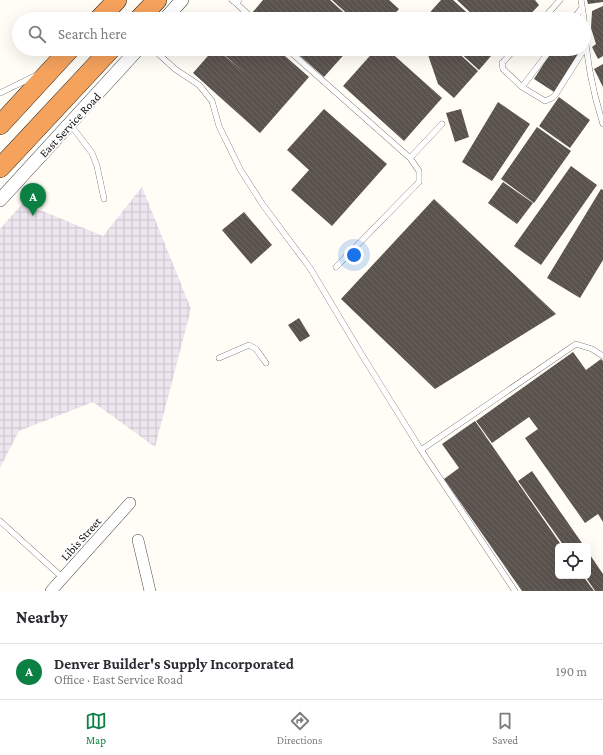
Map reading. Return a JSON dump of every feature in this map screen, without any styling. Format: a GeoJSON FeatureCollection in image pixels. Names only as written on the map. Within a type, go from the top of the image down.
{"type":"FeatureCollection","features":[{"type":"Feature","properties":{"kind":"highway"},"geometry":{"type":"LineString","coordinates":[[105,12],[116,0]]}},
{"type":"Feature","properties":{"kind":"highway"},"geometry":{"type":"LineString","coordinates":[[146,12],[157,0]]}},
{"type":"Feature","properties":{"kind":"highway"},"geometry":{"type":"LineString","coordinates":[[0,125],[63,56]]}},
{"type":"Feature","properties":{"kind":"highway"},"geometry":{"type":"LineString","coordinates":[[0,168],[104,56]]}},
{"type":"Feature","properties":{"kind":"street"},"geometry":{"type":"LineString","coordinates":[[171,12],[182,0]]}},
{"type":"Feature","properties":{"kind":"street","name":"East Service Road"},"geometry":{"type":"LineString","coordinates":[[0,200],[132,56]]}},
{"type":"Feature","properties":{"kind":"street","name":"Libis Street"},"geometry":{"type":"LineString","coordinates":[[51,591],[130,504]]}},
{"type":"Feature","properties":{"kind":"street"},"geometry":{"type":"LineString","coordinates":[[138,540],[150,591]]}},
{"type":"Feature","properties":{"kind":"lane"},"geometry":{"type":"LineString","coordinates":[[549,12],[560,0]]}},
{"type":"Feature","properties":{"kind":"lane"},"geometry":{"type":"LineString","coordinates":[[581,0],[583,12]]}},
{"type":"Feature","properties":{"kind":"lane"},"geometry":{"type":"LineString","coordinates":[[236,1],[246,12]]}},
{"type":"Feature","properties":{"kind":"lane"},"geometry":{"type":"LineString","coordinates":[[579,12],[582,8]]}},
{"type":"Feature","properties":{"kind":"lane"},"geometry":{"type":"LineString","coordinates":[[161,56],[199,85],[212,101],[219,126],[240,169],[263,205],[310,268],[421,450],[515,591]]}},
{"type":"Feature","properties":{"kind":"lane"},"geometry":{"type":"LineString","coordinates":[[295,56],[410,158],[419,171],[419,182],[336,267]]}},
{"type":"Feature","properties":{"kind":"lane"},"geometry":{"type":"LineString","coordinates":[[508,56],[502,63],[503,69],[522,87],[545,101],[552,98],[580,56]]}},
{"type":"Feature","properties":{"kind":"lane"},"geometry":{"type":"LineString","coordinates":[[522,87],[546,56]]}},
{"type":"Feature","properties":{"kind":"lane"},"geometry":{"type":"LineString","coordinates":[[587,56],[595,98],[603,124]]}},
{"type":"Feature","properties":{"kind":"lane"},"geometry":{"type":"LineString","coordinates":[[0,93],[53,67]]}},
{"type":"Feature","properties":{"kind":"lane"},"geometry":{"type":"LineString","coordinates":[[70,124],[92,153],[97,166],[104,199]]}},
{"type":"Feature","properties":{"kind":"lane"},"geometry":{"type":"LineString","coordinates":[[410,158],[442,124]]}},
{"type":"Feature","properties":{"kind":"lane"},"geometry":{"type":"LineString","coordinates":[[421,450],[576,344],[592,349],[603,356]]}},
{"type":"Feature","properties":{"kind":"lane"},"geometry":{"type":"LineString","coordinates":[[219,358],[249,345],[256,349],[266,363]]}},
{"type":"Feature","properties":{"kind":"lane"},"geometry":{"type":"LineString","coordinates":[[0,521],[63,578]]}},
{"type":"Feature","properties":{"kind":"shaded area"},"geometry":{"type":"Polygon","coordinates":[[[142,187],[191,309],[155,447],[93,402],[19,431],[0,468],[0,229],[23,203],[103,236],[142,187]]]}},
{"type":"Feature","properties":{"kind":"building"},"geometry":{"type":"Polygon","coordinates":[[[263,0],[330,0],[343,12],[253,12],[263,0]]]}},
{"type":"Feature","properties":{"kind":"building"},"geometry":{"type":"Polygon","coordinates":[[[332,0],[389,0],[399,9],[396,12],[345,12],[332,0]]]}},
{"type":"Feature","properties":{"kind":"building"},"geometry":{"type":"Polygon","coordinates":[[[441,0],[453,0],[466,12],[430,12],[441,0]]]}},
{"type":"Feature","properties":{"kind":"building"},"geometry":{"type":"Polygon","coordinates":[[[457,0],[535,0],[539,5],[532,12],[470,12],[457,0]]]}},
{"type":"Feature","properties":{"kind":"building"},"geometry":{"type":"Polygon","coordinates":[[[587,0],[603,0],[603,2],[588,4],[587,0]]]}},
{"type":"Feature","properties":{"kind":"building"},"geometry":{"type":"Polygon","coordinates":[[[603,6],[603,56],[598,59],[592,47],[596,44],[591,28],[592,11],[603,6]]]}},
{"type":"Feature","properties":{"kind":"building"},"geometry":{"type":"Polygon","coordinates":[[[208,56],[225,56],[247,75],[226,56],[285,56],[309,77],[260,133],[193,73],[208,56]]]}},
{"type":"Feature","properties":{"kind":"building"},"geometry":{"type":"Polygon","coordinates":[[[300,56],[343,56],[324,77],[300,56]]]}},
{"type":"Feature","properties":{"kind":"building"},"geometry":{"type":"Polygon","coordinates":[[[370,56],[395,56],[442,98],[404,141],[343,86],[370,56]]]}},
{"type":"Feature","properties":{"kind":"building"},"geometry":{"type":"Polygon","coordinates":[[[428,56],[462,56],[478,71],[454,98],[438,84],[428,56]]]}},
{"type":"Feature","properties":{"kind":"building"},"geometry":{"type":"Polygon","coordinates":[[[464,56],[491,56],[479,70],[464,56]]]}},
{"type":"Feature","properties":{"kind":"building"},"geometry":{"type":"Polygon","coordinates":[[[549,56],[577,56],[554,92],[534,79],[549,56]]]}},
{"type":"Feature","properties":{"kind":"building"},"geometry":{"type":"Polygon","coordinates":[[[603,64],[603,87],[594,69],[603,64]]]}},
{"type":"Feature","properties":{"kind":"building"},"geometry":{"type":"Polygon","coordinates":[[[559,97],[590,120],[570,148],[539,126],[559,97]]]}},
{"type":"Feature","properties":{"kind":"building"},"geometry":{"type":"Polygon","coordinates":[[[498,102],[530,124],[492,181],[462,162],[498,102]]]}},
{"type":"Feature","properties":{"kind":"building"},"geometry":{"type":"Polygon","coordinates":[[[324,109],[387,164],[332,226],[291,190],[309,170],[287,150],[324,109]]]}},
{"type":"Feature","properties":{"kind":"building"},"geometry":{"type":"Polygon","coordinates":[[[461,109],[469,137],[455,142],[446,113],[461,109]]]}},
{"type":"Feature","properties":{"kind":"building"},"geometry":{"type":"Polygon","coordinates":[[[537,127],[571,151],[534,203],[501,179],[537,127]]]}},
{"type":"Feature","properties":{"kind":"building"},"geometry":{"type":"Polygon","coordinates":[[[571,166],[597,185],[541,265],[514,246],[571,166]]]}},
{"type":"Feature","properties":{"kind":"building"},"geometry":{"type":"Polygon","coordinates":[[[503,182],[533,203],[517,224],[488,203],[503,182]]]}},
{"type":"Feature","properties":{"kind":"building"},"geometry":{"type":"Polygon","coordinates":[[[601,189],[603,190],[603,260],[580,298],[547,278],[601,189]]]}},
{"type":"Feature","properties":{"kind":"building"},"geometry":{"type":"Polygon","coordinates":[[[434,199],[556,314],[435,389],[341,299],[434,199]]]}},
{"type":"Feature","properties":{"kind":"building"},"geometry":{"type":"Polygon","coordinates":[[[244,212],[272,245],[251,264],[222,230],[244,212]]]}},
{"type":"Feature","properties":{"kind":"building"},"geometry":{"type":"Polygon","coordinates":[[[299,318],[310,336],[300,342],[288,325],[299,318]]]}},
{"type":"Feature","properties":{"kind":"building"},"geometry":{"type":"Polygon","coordinates":[[[573,352],[586,370],[601,359],[603,361],[603,522],[598,514],[585,523],[525,438],[538,429],[529,417],[492,443],[476,421],[573,352]]]}},
{"type":"Feature","properties":{"kind":"building"},"geometry":{"type":"Polygon","coordinates":[[[475,421],[560,543],[555,543],[555,579],[585,579],[594,591],[522,591],[444,479],[459,468],[442,444],[475,421]]]}},
{"type":"Feature","properties":{"kind":"building"},"geometry":{"type":"Polygon","coordinates":[[[532,471],[582,543],[562,543],[518,481],[532,471]]]}},
{"type":"Feature","properties":{"kind":"building"},"geometry":{"type":"Polygon","coordinates":[[[591,556],[603,574],[603,591],[595,591],[587,579],[591,579],[591,556]]]}},
{"type":"Feature","properties":{"kind":"place","name":"Denver Builder's Supply Incorporated"},"geometry":{"type":"Point","coordinates":[33,216]}}]}
